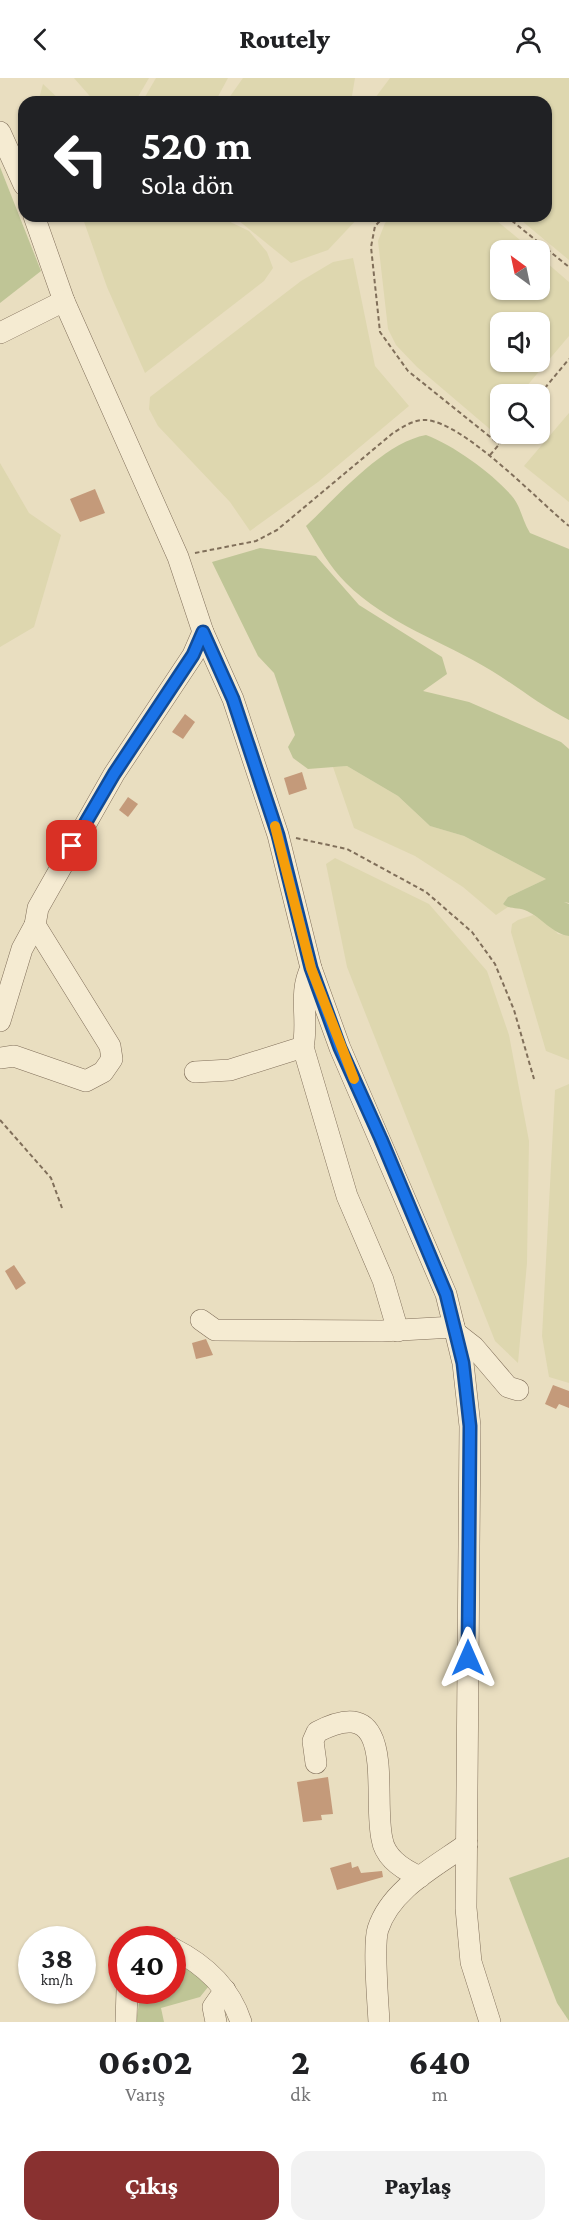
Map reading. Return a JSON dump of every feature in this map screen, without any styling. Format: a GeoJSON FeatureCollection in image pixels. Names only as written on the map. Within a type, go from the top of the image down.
{"type":"FeatureCollection","features":[{"type":"Feature","properties":{"kind":"street"},"geometry":{"type":"LineString","coordinates":[[0,132],[18,171]]}},
{"type":"Feature","properties":{"kind":"street"},"geometry":{"type":"LineString","coordinates":[[36,222],[64,301],[178,557],[203,632],[233,699],[278,835],[311,968],[340,1048],[446,1294],[463,1363],[470,1426],[466,1908],[471,1962],[490,2022]]}},
{"type":"Feature","properties":{"kind":"street"},"geometry":{"type":"LineString","coordinates":[[0,333],[64,301]]}},
{"type":"Feature","properties":{"kind":"street"},"geometry":{"type":"LineString","coordinates":[[0,1021],[22,949],[35,925],[38,908],[114,774],[193,655],[203,632]]}},
{"type":"Feature","properties":{"kind":"street"},"geometry":{"type":"LineString","coordinates":[[0,1058],[14,1056],[86,1081],[103,1072],[112,1059],[110,1046],[35,925]]}},
{"type":"Feature","properties":{"kind":"street"},"geometry":{"type":"LineString","coordinates":[[311,968],[303,992],[305,1036],[303,1047],[347,1196],[383,1280],[398,1330]]}},
{"type":"Feature","properties":{"kind":"street"},"geometry":{"type":"LineString","coordinates":[[195,1072],[230,1070],[303,1047]]}},
{"type":"Feature","properties":{"kind":"street"},"geometry":{"type":"LineString","coordinates":[[201,1320],[215,1330],[455,1330],[474,1347],[508,1387],[519,1390]]}},
{"type":"Feature","properties":{"kind":"street"},"geometry":{"type":"LineString","coordinates":[[316,1763],[313,1741],[317,1732],[333,1723],[348,1720],[364,1724],[372,1734],[377,1753],[382,1841],[402,1869],[420,1876]]}},
{"type":"Feature","properties":{"kind":"street"},"geometry":{"type":"LineString","coordinates":[[379,2022],[377,1931],[389,1906],[420,1876],[467,1844]]}},
{"type":"Feature","properties":{"kind":"street"},"geometry":{"type":"LineString","coordinates":[[186,1954],[225,1990],[235,2004],[241,2022]]}},
{"type":"Feature","properties":{"kind":"street"},"geometry":{"type":"LineString","coordinates":[[216,2022],[213,2007],[225,1990]]}},
{"type":"Feature","properties":{"kind":"street"},"geometry":{"type":"LineString","coordinates":[[126,2022],[127,2004]]}},
{"type":"Feature","properties":{"kind":"path"},"geometry":{"type":"LineString","coordinates":[[379,222],[375,226],[371,247],[380,332],[408,370],[490,437]]}},
{"type":"Feature","properties":{"kind":"path"},"geometry":{"type":"LineString","coordinates":[[513,222],[569,267]]}},
{"type":"Feature","properties":{"kind":"path"},"geometry":{"type":"LineString","coordinates":[[548,384],[569,359]]}},
{"type":"Feature","properties":{"kind":"path"},"geometry":{"type":"LineString","coordinates":[[178,557],[256,541],[276,530],[393,433],[410,422],[428,420],[454,431],[490,455],[569,526]]}},
{"type":"Feature","properties":{"kind":"path"},"geometry":{"type":"LineString","coordinates":[[490,455],[499,444]]}},
{"type":"Feature","properties":{"kind":"path"},"geometry":{"type":"LineString","coordinates":[[278,835],[347,849],[426,892],[451,911],[472,932],[495,964],[514,1010],[534,1079]]}},
{"type":"Feature","properties":{"kind":"path"},"geometry":{"type":"LineString","coordinates":[[0,1120],[51,1178],[62,1208]]}},
{"type":"Feature","properties":{"kind":"shaded area"},"geometry":{"type":"Polygon","coordinates":[[[74,78],[149,78],[138,96],[90,96],[74,78]]]}},
{"type":"Feature","properties":{"kind":"shaded area"},"geometry":{"type":"Polygon","coordinates":[[[156,78],[228,78],[218,96],[146,96],[156,78]]]}},
{"type":"Feature","properties":{"kind":"shaded area"},"geometry":{"type":"Polygon","coordinates":[[[243,78],[355,78],[352,96],[230,96],[243,78]]]}},
{"type":"Feature","properties":{"kind":"shaded area"},"geometry":{"type":"Polygon","coordinates":[[[390,78],[569,78],[569,260],[550,244],[550,240],[545,240],[523,222],[552,222],[552,96],[376,96],[390,78]]]}},
{"type":"Feature","properties":{"kind":"shaded area"},"geometry":{"type":"Polygon","coordinates":[[[43,84],[56,96],[40,96],[43,84]]]}},
{"type":"Feature","properties":{"kind":"shaded area"},"geometry":{"type":"Polygon","coordinates":[[[84,222],[230,222],[249,231],[267,252],[273,268],[264,281],[145,373],[107,287],[84,222]]]}},
{"type":"Feature","properties":{"kind":"shaded area"},"geometry":{"type":"Polygon","coordinates":[[[240,222],[354,222],[328,250],[291,263],[240,222]]]}},
{"type":"Feature","properties":{"kind":"shaded area"},"geometry":{"type":"Polygon","coordinates":[[[386,222],[498,222],[520,240],[490,240],[490,300],[550,300],[550,266],[569,282],[569,336],[550,358],[550,312],[490,312],[490,372],[539,372],[528,384],[490,384],[490,429],[417,367],[396,345],[388,329],[378,241],[386,222]]]}},
{"type":"Feature","properties":{"kind":"shaded area"},"geometry":{"type":"Polygon","coordinates":[[[353,258],[375,366],[409,406],[318,482],[250,531],[230,502],[158,426],[149,409],[150,397],[301,281],[333,262],[353,258]]]}},
{"type":"Feature","properties":{"kind":"shaded area"},"geometry":{"type":"Polygon","coordinates":[[[569,413],[569,502],[524,466],[543,444],[550,444],[550,435],[569,413]]]}},
{"type":"Feature","properties":{"kind":"shaded area"},"geometry":{"type":"Polygon","coordinates":[[[0,463],[29,513],[61,535],[34,627],[0,647],[0,463]]]}},
{"type":"Feature","properties":{"kind":"shaded area"},"geometry":{"type":"Polygon","coordinates":[[[347,766],[398,796],[430,826],[464,836],[546,879],[508,897],[503,904],[508,907],[496,915],[463,887],[415,856],[354,828],[333,767],[347,766]]]}},
{"type":"Feature","properties":{"kind":"shaded area"},"geometry":{"type":"Polygon","coordinates":[[[335,858],[429,904],[487,971],[509,1035],[529,1141],[527,1263],[518,1363],[495,1341],[347,967],[326,864],[335,858]]]}},
{"type":"Feature","properties":{"kind":"shaded area"},"geometry":{"type":"Polygon","coordinates":[[[533,915],[547,922],[558,934],[569,936],[569,1060],[546,1051],[511,932],[512,924],[533,915]]]}},
{"type":"Feature","properties":{"kind":"shaded area"},"geometry":{"type":"Polygon","coordinates":[[[569,1084],[569,1383],[549,1377],[542,1336],[555,1090],[569,1084]]]}},
{"type":"Feature","properties":{"kind":"green space"},"geometry":{"type":"Polygon","coordinates":[[[0,167],[18,213],[18,222],[22,222],[41,271],[0,303],[0,167]]]}},
{"type":"Feature","properties":{"kind":"green space"},"geometry":{"type":"Polygon","coordinates":[[[426,435],[460,453],[503,487],[517,504],[530,533],[569,549],[569,720],[473,660],[379,610],[346,583],[324,556],[306,526],[378,459],[410,440],[426,435]]]}},
{"type":"Feature","properties":{"kind":"green space"},"geometry":{"type":"Polygon","coordinates":[[[260,548],[316,556],[359,605],[442,657],[447,674],[423,691],[469,702],[561,742],[569,749],[569,903],[564,902],[569,904],[569,936],[563,935],[527,911],[503,904],[508,897],[546,879],[464,836],[430,826],[398,796],[347,766],[308,769],[293,758],[288,747],[295,735],[274,673],[258,656],[212,562],[260,548]]]}},
{"type":"Feature","properties":{"kind":"green space"},"geometry":{"type":"Polygon","coordinates":[[[569,1857],[569,2021],[557,2003],[509,1878],[569,1857]]]}},
{"type":"Feature","properties":{"kind":"green space"},"geometry":{"type":"Polygon","coordinates":[[[186,1967],[212,1982],[200,1997],[186,2001],[186,1967]]]}},
{"type":"Feature","properties":{"kind":"green space"},"geometry":{"type":"Polygon","coordinates":[[[139,2004],[175,2004],[161,2008],[164,2022],[136,2022],[139,2004]]]}},
{"type":"Feature","properties":{"kind":"building"},"geometry":{"type":"Polygon","coordinates":[[[95,489],[105,513],[80,522],[70,499],[95,489]]]}},
{"type":"Feature","properties":{"kind":"building"},"geometry":{"type":"Polygon","coordinates":[[[185,714],[195,722],[183,739],[172,732],[185,714]]]}},
{"type":"Feature","properties":{"kind":"building"},"geometry":{"type":"Polygon","coordinates":[[[302,772],[307,789],[289,795],[284,778],[302,772]]]}},
{"type":"Feature","properties":{"kind":"building"},"geometry":{"type":"Polygon","coordinates":[[[128,797],[138,804],[128,817],[119,810],[128,797]]]}},
{"type":"Feature","properties":{"kind":"building"},"geometry":{"type":"Polygon","coordinates":[[[14,1265],[26,1283],[16,1290],[5,1271],[14,1265]]]}},
{"type":"Feature","properties":{"kind":"building"},"geometry":{"type":"Polygon","coordinates":[[[206,1339],[213,1355],[196,1359],[192,1343],[206,1339]]]}},
{"type":"Feature","properties":{"kind":"building"},"geometry":{"type":"Polygon","coordinates":[[[553,1385],[569,1391],[569,1408],[559,1404],[556,1409],[545,1404],[553,1385]]]}},
{"type":"Feature","properties":{"kind":"building"},"geometry":{"type":"Polygon","coordinates":[[[328,1777],[333,1814],[321,1815],[322,1820],[303,1822],[297,1782],[328,1777]]]}},
{"type":"Feature","properties":{"kind":"building"},"geometry":{"type":"Polygon","coordinates":[[[351,1862],[352,1868],[358,1866],[361,1873],[382,1871],[383,1877],[337,1890],[330,1868],[351,1862]]]}},
{"type":"Feature","properties":{"kind":"slow traffic"},"geometry":{"type":"LineString","coordinates":[[275,826],[311,968],[340,1048],[354,1079]]}},
{"type":"Feature","properties":{"kind":"route"},"geometry":{"type":"LineString","coordinates":[[72,846],[114,774],[193,655],[203,632],[233,699],[278,835],[311,968],[340,1048],[446,1294],[463,1363],[470,1426],[468,1658]]}}]}
